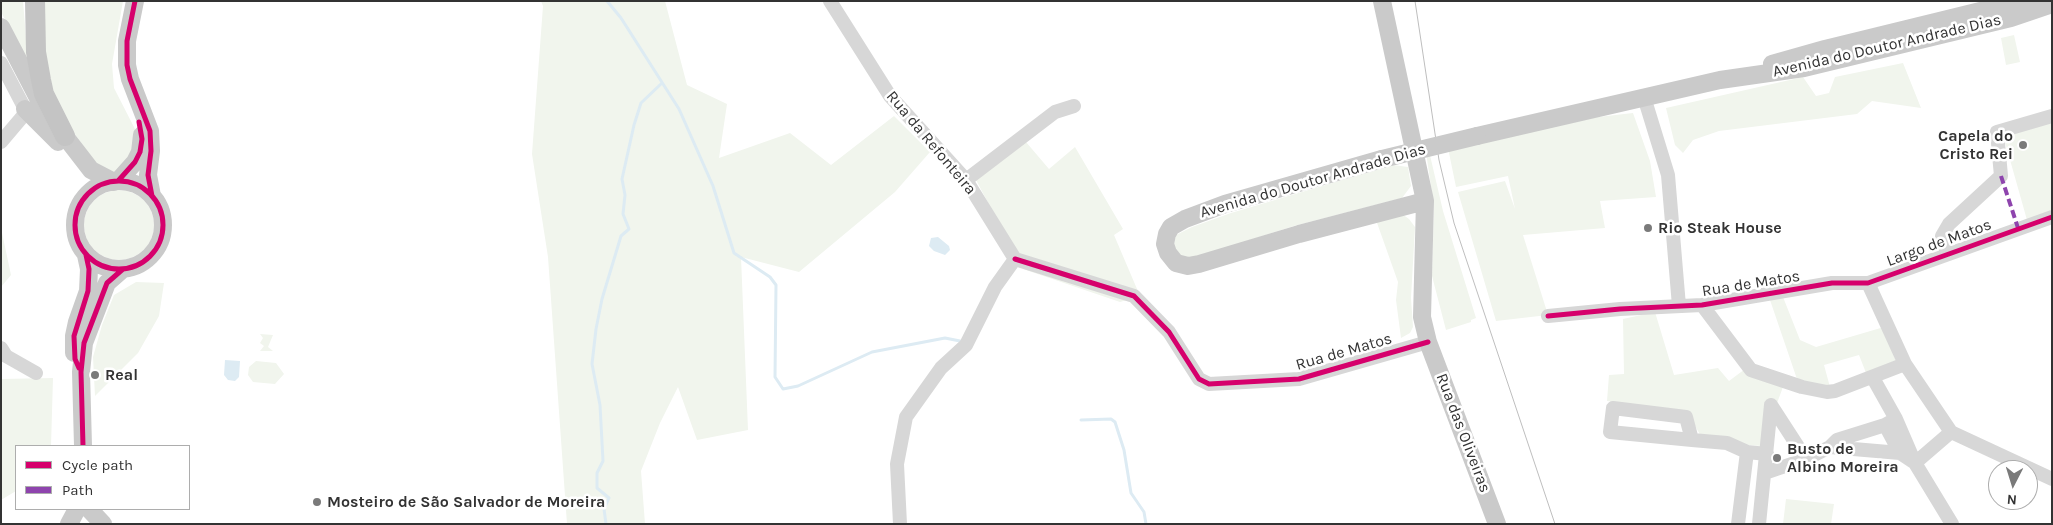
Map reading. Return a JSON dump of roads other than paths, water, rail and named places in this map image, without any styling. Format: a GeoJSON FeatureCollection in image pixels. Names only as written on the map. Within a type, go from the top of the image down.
{"type":"FeatureCollection","features":[{"type":"Feature","properties":{"kind":"highway"},"geometry":{"type":"LineString","coordinates":[[35,1],[36,52],[41,80],[61,139]]}},
{"type":"Feature","properties":{"kind":"main road"},"geometry":{"type":"LineString","coordinates":[[81,203],[97,187],[116,181],[135,162],[142,139],[142,128],[122,77],[120,54],[126,1]]}},
{"type":"Feature","properties":{"kind":"main road"},"geometry":{"type":"LineString","coordinates":[[83,445],[81,372],[84,343],[100,295],[107,282],[123,269],[144,262],[154,252],[161,240],[163,227],[162,214],[152,196],[148,175],[151,151],[150,131],[130,79],[127,65],[127,41],[135,1]]}},
{"type":"Feature","properties":{"kind":"main road","name":"Rua das Oliveiras"},"geometry":{"type":"LineString","coordinates":[[1382,1],[1425,201],[1422,309],[1428,342],[1497,524]]}},
{"type":"Feature","properties":{"kind":"main road","name":"Avenida do Doutor Andrade Dias"},"geometry":{"type":"LineString","coordinates":[[1720,80],[1802,54],[2021,1]]}},
{"type":"Feature","properties":{"kind":"main road","name":"Avenida do Doutor Andrade Dias"},"geometry":{"type":"LineString","coordinates":[[1425,201],[1344,221],[1188,266],[1176,263],[1168,253],[1165,244],[1171,227],[1185,219],[1225,204],[1382,160],[1720,80],[1818,64],[2011,18],[2052,4]]}},
{"type":"Feature","properties":{"kind":"main road"},"geometry":{"type":"LineString","coordinates":[[1,28],[81,176],[81,203],[75,229],[79,244],[86,254],[100,265],[123,269]]}},
{"type":"Feature","properties":{"kind":"main road"},"geometry":{"type":"LineString","coordinates":[[1,44],[32,100],[61,139]]}},
{"type":"Feature","properties":{"kind":"main road"},"geometry":{"type":"LineString","coordinates":[[25,110],[61,139],[91,170],[116,181],[135,184],[152,196]]}},
{"type":"Feature","properties":{"kind":"main road"},"geometry":{"type":"LineString","coordinates":[[81,372],[75,359],[73,346],[77,322],[88,291],[90,269],[86,254]]}},
{"type":"Feature","properties":{"kind":"main road"},"geometry":{"type":"LineString","coordinates":[[69,524],[76,510]]}},
{"type":"Feature","properties":{"kind":"main road"},"geometry":{"type":"LineString","coordinates":[[86,524],[87,510]]}},
{"type":"Feature","properties":{"kind":"main road"},"geometry":{"type":"LineString","coordinates":[[88,510],[103,524]]}},
{"type":"Feature","properties":{"kind":"street","name":"Rua da Refonteira"},"geometry":{"type":"LineString","coordinates":[[830,1],[893,100],[966,180],[1015,259]]}},
{"type":"Feature","properties":{"kind":"street"},"geometry":{"type":"LineString","coordinates":[[1,63],[25,110],[23,116],[1,142]]}},
{"type":"Feature","properties":{"kind":"street"},"geometry":{"type":"LineString","coordinates":[[1644,97],[1668,175],[1679,306]]}},
{"type":"Feature","properties":{"kind":"street"},"geometry":{"type":"LineString","coordinates":[[966,180],[1055,112],[1074,106]]}},
{"type":"Feature","properties":{"kind":"street","name":"Largo de Matos"},"geometry":{"type":"LineString","coordinates":[[1949,253],[1944,245],[1942,236],[1949,224],[2001,176],[1997,132],[2052,116]]}},
{"type":"Feature","properties":{"kind":"street","name":"Largo de Matos"},"geometry":{"type":"LineString","coordinates":[[1868,283],[2052,217]]}},
{"type":"Feature","properties":{"kind":"street"},"geometry":{"type":"LineString","coordinates":[[900,524],[897,464],[906,416],[941,368],[966,345],[995,287],[1015,259]]}},
{"type":"Feature","properties":{"kind":"street","name":"Rua de Matos"},"geometry":{"type":"LineString","coordinates":[[1015,259],[1134,296],[1169,332],[1199,378],[1209,384],[1299,379],[1428,342]]}},
{"type":"Feature","properties":{"kind":"street"},"geometry":{"type":"LineString","coordinates":[[1868,283],[1905,364],[1951,432],[2052,479]]}},
{"type":"Feature","properties":{"kind":"street","name":"Rua de Matos"},"geometry":{"type":"LineString","coordinates":[[1548,316],[1702,305],[1832,284],[1868,283]]}},
{"type":"Feature","properties":{"kind":"street"},"geometry":{"type":"LineString","coordinates":[[1702,305],[1751,370],[1802,387],[1827,392],[1873,378],[1905,364]]}},
{"type":"Feature","properties":{"kind":"street"},"geometry":{"type":"LineString","coordinates":[[1,348],[6,356],[36,373]]}},
{"type":"Feature","properties":{"kind":"street"},"geometry":{"type":"LineString","coordinates":[[1873,378],[1891,422],[1900,453]]}},
{"type":"Feature","properties":{"kind":"street"},"geometry":{"type":"LineString","coordinates":[[1759,524],[1772,405],[1806,459]]}},
{"type":"Feature","properties":{"kind":"street"},"geometry":{"type":"LineString","coordinates":[[1692,440],[1686,417],[1613,408],[1610,432],[1692,440],[1727,443],[1747,452],[1767,454]]}},
{"type":"Feature","properties":{"kind":"street"},"geometry":{"type":"LineString","coordinates":[[1743,484],[1765,479],[1830,447],[1837,440],[1891,422]]}},
{"type":"Feature","properties":{"kind":"street"},"geometry":{"type":"LineString","coordinates":[[1891,422],[1952,524]]}},
{"type":"Feature","properties":{"kind":"street"},"geometry":{"type":"LineString","coordinates":[[1915,463],[1951,432]]}},
{"type":"Feature","properties":{"kind":"street"},"geometry":{"type":"LineString","coordinates":[[1830,447],[1900,453],[1915,463]]}},
{"type":"Feature","properties":{"kind":"street"},"geometry":{"type":"LineString","coordinates":[[1738,524],[1747,452]]}},
{"type":"Feature","properties":{"kind":"waterway"},"geometry":{"type":"LineString","coordinates":[[607,1],[621,18],[679,109],[713,186],[734,253],[770,277],[776,285],[775,377],[783,389],[798,386],[872,352],[945,338],[960,341]]}},
{"type":"Feature","properties":{"kind":"waterway"},"geometry":{"type":"LineString","coordinates":[[606,524],[604,509],[609,498],[597,488],[597,473],[603,461],[600,405],[592,364],[596,329],[602,299],[621,236],[629,229],[623,214],[625,195],[622,179],[634,125],[641,103],[662,83]]}},
{"type":"Feature","properties":{"kind":"waterway"},"geometry":{"type":"LineString","coordinates":[[1081,420],[1111,419],[1115,422],[1124,450],[1131,493],[1144,512],[1146,524]]}},
{"type":"Feature","properties":{"kind":"tram line"},"geometry":{"type":"LineString","coordinates":[[1415,1],[1439,160],[1454,223],[1555,524]]}},
{"type":"Feature","properties":{"kind":"place","name":"Capela do Cristo Rei"},"geometry":{"type":"Point","coordinates":[2023,145]}},
{"type":"Feature","properties":{"kind":"place","name":"Rio Steak House"},"geometry":{"type":"Point","coordinates":[1648,228]}},
{"type":"Feature","properties":{"kind":"place","name":"Real"},"geometry":{"type":"Point","coordinates":[95,375]}},
{"type":"Feature","properties":{"kind":"place","name":"Busto de Albino Moreira"},"geometry":{"type":"Point","coordinates":[1777,458]}},
{"type":"Feature","properties":{"kind":"place","name":"Mosteiro de São Salvador de Moreira"},"geometry":{"type":"Point","coordinates":[317,502]}}]}
